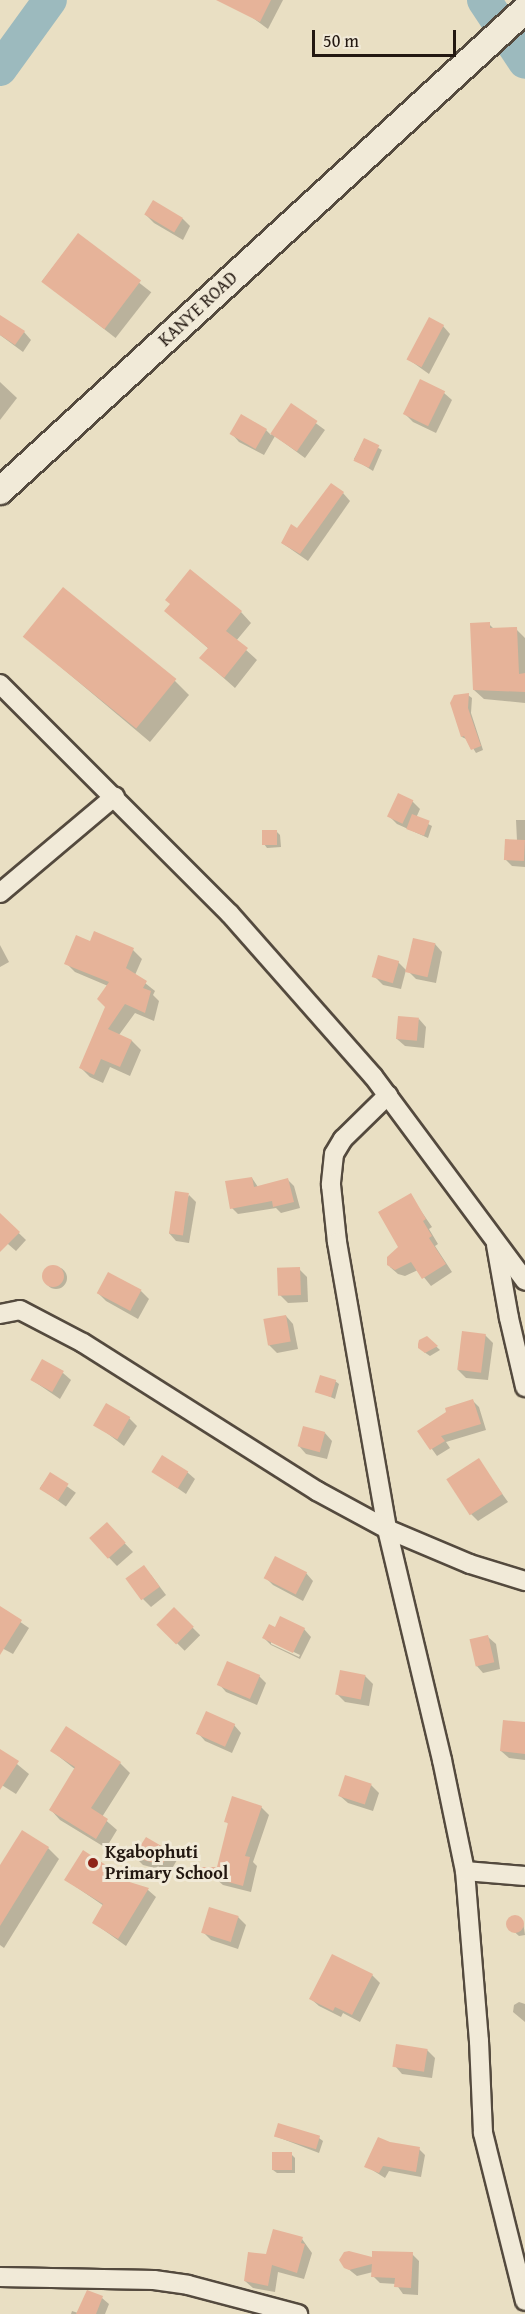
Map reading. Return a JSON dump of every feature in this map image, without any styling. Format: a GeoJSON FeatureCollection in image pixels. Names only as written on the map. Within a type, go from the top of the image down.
{"type":"FeatureCollection","features":[{"type":"Feature","properties":{"kind":"main road","name":"KANYE ROAD"},"geometry":{"type":"LineString","coordinates":[[0,492],[525,10]]}},
{"type":"Feature","properties":{"kind":"street"},"geometry":{"type":"LineString","coordinates":[[0,684],[115,796],[230,914],[388,1095],[525,1281]]}},
{"type":"Feature","properties":{"kind":"street"},"geometry":{"type":"LineString","coordinates":[[0,893],[115,796]]}},
{"type":"Feature","properties":{"kind":"street"},"geometry":{"type":"LineString","coordinates":[[388,1095],[337,1145],[331,1173],[337,1242],[387,1529],[442,1760],[465,1871],[479,2041],[483,2133],[522,2279],[525,2301]]}},
{"type":"Feature","properties":{"kind":"street"},"geometry":{"type":"LineString","coordinates":[[495,1241],[508,1317],[525,1387]]}},
{"type":"Feature","properties":{"kind":"street"},"geometry":{"type":"LineString","coordinates":[[0,1314],[20,1310],[83,1342],[317,1491],[387,1529],[460,1560],[525,1581]]}},
{"type":"Feature","properties":{"kind":"street"},"geometry":{"type":"LineString","coordinates":[[465,1871],[525,1875]]}},
{"type":"Feature","properties":{"kind":"street"},"geometry":{"type":"LineString","coordinates":[[0,2277],[154,2280],[188,2285],[298,2314]]}},
{"type":"Feature","properties":{"kind":"building"},"geometry":{"type":"Polygon","coordinates":[[[216,0],[271,0],[260,22],[216,0]]]}},
{"type":"Feature","properties":{"kind":"building"},"geometry":{"type":"Polygon","coordinates":[[[153,200],[183,218],[174,233],[144,215],[153,200]]]}},
{"type":"Feature","properties":{"kind":"building"},"geometry":{"type":"Polygon","coordinates":[[[78,233],[141,281],[104,329],[41,282],[78,233]]]}},
{"type":"Feature","properties":{"kind":"building"},"geometry":{"type":"Polygon","coordinates":[[[0,315],[25,331],[15,345],[0,335],[0,315]]]}},
{"type":"Feature","properties":{"kind":"building"},"geometry":{"type":"Polygon","coordinates":[[[429,317],[444,325],[421,367],[406,359],[429,317]]]}},
{"type":"Feature","properties":{"kind":"building"},"geometry":{"type":"Polygon","coordinates":[[[420,379],[445,391],[428,426],[403,414],[420,379]]]}},
{"type":"Feature","properties":{"kind":"building"},"geometry":{"type":"Polygon","coordinates":[[[291,403],[318,421],[297,452],[270,434],[291,403]]]}},
{"type":"Feature","properties":{"kind":"building"},"geometry":{"type":"Polygon","coordinates":[[[241,414],[267,429],[255,449],[230,434],[241,414]]]}},
{"type":"Feature","properties":{"kind":"building"},"geometry":{"type":"Polygon","coordinates":[[[364,438],[379,445],[369,468],[353,461],[364,438]]]}},
{"type":"Feature","properties":{"kind":"building"},"geometry":{"type":"Polygon","coordinates":[[[331,483],[344,492],[300,554],[281,543],[291,524],[297,528],[331,483]]]}},
{"type":"Feature","properties":{"kind":"building"},"geometry":{"type":"Polygon","coordinates":[[[190,569],[242,611],[226,631],[248,648],[224,678],[199,658],[208,648],[164,611],[170,604],[165,600],[190,569]]]}},
{"type":"Feature","properties":{"kind":"building"},"geometry":{"type":"Polygon","coordinates":[[[63,587],[176,679],[136,729],[23,637],[63,587]]]}},
{"type":"Feature","properties":{"kind":"building"},"geometry":{"type":"Polygon","coordinates":[[[490,622],[490,628],[517,627],[519,674],[525,673],[525,692],[473,690],[470,623],[490,622]]]}},
{"type":"Feature","properties":{"kind":"building"},"geometry":{"type":"Polygon","coordinates":[[[469,693],[468,708],[481,746],[471,750],[464,736],[461,737],[450,703],[454,695],[469,693]]]}},
{"type":"Feature","properties":{"kind":"building"},"geometry":{"type":"Polygon","coordinates":[[[398,793],[413,800],[402,824],[387,817],[398,793]]]}},
{"type":"Feature","properties":{"kind":"building"},"geometry":{"type":"Polygon","coordinates":[[[412,814],[430,821],[424,836],[406,829],[412,814]]]}},
{"type":"Feature","properties":{"kind":"building"},"geometry":{"type":"Polygon","coordinates":[[[262,830],[277,830],[277,845],[262,845],[262,830]]]}},
{"type":"Feature","properties":{"kind":"building"},"geometry":{"type":"Polygon","coordinates":[[[505,839],[525,840],[524,861],[504,860],[505,839]]]}},
{"type":"Feature","properties":{"kind":"building"},"geometry":{"type":"Polygon","coordinates":[[[94,931],[134,948],[126,968],[147,981],[143,988],[151,991],[145,1013],[125,1004],[108,1029],[132,1040],[120,1067],[101,1059],[94,1075],[79,1068],[105,1007],[97,999],[109,982],[64,964],[76,935],[90,941],[94,931]]]}},
{"type":"Feature","properties":{"kind":"building"},"geometry":{"type":"Polygon","coordinates":[[[413,938],[435,943],[428,977],[405,972],[413,938]]]}},
{"type":"Feature","properties":{"kind":"building"},"geometry":{"type":"Polygon","coordinates":[[[378,955],[399,961],[393,983],[372,977],[378,955]]]}},
{"type":"Feature","properties":{"kind":"building"},"geometry":{"type":"Polygon","coordinates":[[[398,1016],[419,1018],[417,1041],[396,1039],[398,1016]]]}},
{"type":"Feature","properties":{"kind":"building"},"geometry":{"type":"Polygon","coordinates":[[[252,1177],[254,1187],[288,1178],[294,1202],[273,1207],[272,1201],[230,1209],[225,1181],[252,1177]]]}},
{"type":"Feature","properties":{"kind":"building"},"geometry":{"type":"Polygon","coordinates":[[[175,1191],[189,1193],[183,1236],[169,1234],[175,1191]]]}},
{"type":"Feature","properties":{"kind":"building"},"geometry":{"type":"Polygon","coordinates":[[[411,1193],[426,1219],[423,1221],[432,1236],[429,1238],[446,1264],[422,1279],[411,1262],[395,1270],[387,1265],[387,1257],[398,1247],[378,1212],[411,1193]]]}},
{"type":"Feature","properties":{"kind":"building"},"geometry":{"type":"Polygon","coordinates":[[[0,1213],[20,1232],[0,1252],[0,1213]]]}},
{"type":"Feature","properties":{"kind":"building"},"geometry":{"type":"Polygon","coordinates":[[[53,1265],[61,1268],[64,1276],[61,1284],[53,1287],[45,1284],[42,1276],[45,1268],[53,1265]]]}},
{"type":"Feature","properties":{"kind":"building"},"geometry":{"type":"Polygon","coordinates":[[[300,1267],[301,1295],[278,1296],[277,1268],[300,1267]]]}},
{"type":"Feature","properties":{"kind":"building"},"geometry":{"type":"Polygon","coordinates":[[[108,1272],[142,1290],[130,1311],[97,1293],[108,1272]]]}},
{"type":"Feature","properties":{"kind":"building"},"geometry":{"type":"Polygon","coordinates":[[[286,1315],[291,1342],[268,1346],[263,1319],[286,1315]]]}},
{"type":"Feature","properties":{"kind":"building"},"geometry":{"type":"Polygon","coordinates":[[[462,1331],[486,1334],[481,1373],[457,1370],[462,1331]]]}},
{"type":"Feature","properties":{"kind":"building"},"geometry":{"type":"Polygon","coordinates":[[[427,1336],[438,1346],[425,1353],[418,1348],[418,1344],[419,1340],[427,1336]]]}},
{"type":"Feature","properties":{"kind":"building"},"geometry":{"type":"Polygon","coordinates":[[[42,1359],[64,1371],[52,1392],[30,1380],[42,1359]]]}},
{"type":"Feature","properties":{"kind":"building"},"geometry":{"type":"Polygon","coordinates":[[[320,1375],[336,1380],[331,1397],[315,1392],[320,1375]]]}},
{"type":"Feature","properties":{"kind":"building"},"geometry":{"type":"Polygon","coordinates":[[[473,1399],[481,1424],[441,1436],[445,1441],[430,1450],[417,1431],[446,1412],[445,1408],[473,1399]]]}},
{"type":"Feature","properties":{"kind":"building"},"geometry":{"type":"Polygon","coordinates":[[[106,1403],[130,1417],[117,1440],[93,1426],[106,1403]]]}},
{"type":"Feature","properties":{"kind":"building"},"geometry":{"type":"Polygon","coordinates":[[[303,1426],[325,1432],[320,1452],[298,1446],[303,1426]]]}},
{"type":"Feature","properties":{"kind":"building"},"geometry":{"type":"Polygon","coordinates":[[[162,1455],[188,1471],[178,1488],[151,1472],[162,1455]]]}},
{"type":"Feature","properties":{"kind":"building"},"geometry":{"type":"Polygon","coordinates":[[[479,1458],[502,1494],[470,1515],[446,1479],[479,1458]]]}},
{"type":"Feature","properties":{"kind":"building"},"geometry":{"type":"Polygon","coordinates":[[[50,1472],[69,1484],[58,1501],[39,1489],[50,1472]]]}},
{"type":"Feature","properties":{"kind":"building"},"geometry":{"type":"Polygon","coordinates":[[[107,1522],[126,1543],[108,1559],[89,1538],[107,1522]]]}},
{"type":"Feature","properties":{"kind":"building"},"geometry":{"type":"Polygon","coordinates":[[[275,1556],[307,1572],[296,1595],[264,1578],[275,1556]]]}},
{"type":"Feature","properties":{"kind":"building"},"geometry":{"type":"Polygon","coordinates":[[[144,1565],[160,1587],[141,1600],[125,1579],[144,1565]]]}},
{"type":"Feature","properties":{"kind":"building"},"geometry":{"type":"Polygon","coordinates":[[[0,1606],[22,1620],[0,1655],[0,1606]]]}},
{"type":"Feature","properties":{"kind":"building"},"geometry":{"type":"Polygon","coordinates":[[[174,1607],[194,1627],[176,1644],[156,1625],[174,1607]]]}},
{"type":"Feature","properties":{"kind":"building"},"geometry":{"type":"Polygon","coordinates":[[[280,1616],[305,1628],[293,1653],[262,1638],[269,1624],[275,1627],[280,1616]]]}},
{"type":"Feature","properties":{"kind":"building"},"geometry":{"type":"Polygon","coordinates":[[[488,1635],[494,1662],[476,1667],[469,1639],[488,1635]]]}},
{"type":"Feature","properties":{"kind":"building"},"geometry":{"type":"Polygon","coordinates":[[[227,1661],[260,1675],[250,1699],[217,1685],[227,1661]]]}},
{"type":"Feature","properties":{"kind":"building"},"geometry":{"type":"Polygon","coordinates":[[[340,1670],[366,1675],[361,1700],[335,1695],[340,1670]]]}},
{"type":"Feature","properties":{"kind":"building"},"geometry":{"type":"Polygon","coordinates":[[[206,1711],[235,1724],[225,1747],[196,1734],[206,1711]]]}},
{"type":"Feature","properties":{"kind":"building"},"geometry":{"type":"Polygon","coordinates":[[[503,1720],[525,1722],[525,1754],[500,1751],[503,1720]]]}},
{"type":"Feature","properties":{"kind":"building"},"geometry":{"type":"Polygon","coordinates":[[[66,1726],[121,1762],[91,1808],[108,1819],[96,1839],[49,1810],[75,1767],[50,1751],[66,1726]]]}},
{"type":"Feature","properties":{"kind":"building"},"geometry":{"type":"Polygon","coordinates":[[[0,1749],[19,1761],[0,1790],[0,1749]]]}},
{"type":"Feature","properties":{"kind":"building"},"geometry":{"type":"Polygon","coordinates":[[[345,1775],[372,1784],[365,1805],[338,1796],[345,1775]]]}},
{"type":"Feature","properties":{"kind":"building"},"geometry":{"type":"Polygon","coordinates":[[[232,1796],[262,1806],[245,1856],[250,1857],[243,1886],[191,1872],[192,1867],[217,1867],[228,1823],[224,1822],[232,1796]]]}},
{"type":"Feature","properties":{"kind":"building"},"geometry":{"type":"Polygon","coordinates":[[[22,1830],[49,1847],[0,1926],[0,1865],[22,1830]]]}},
{"type":"Feature","properties":{"kind":"building"},"geometry":{"type":"Polygon","coordinates":[[[146,1837],[170,1851],[162,1865],[133,1857],[146,1837]]]}},
{"type":"Feature","properties":{"kind":"building"},"geometry":{"type":"Polygon","coordinates":[[[83,1850],[112,1869],[110,1876],[149,1888],[118,1939],[92,1923],[103,1904],[64,1880],[83,1850]]]}},
{"type":"Feature","properties":{"kind":"building"},"geometry":{"type":"Polygon","coordinates":[[[209,1907],[239,1916],[231,1942],[201,1933],[209,1907]]]}},
{"type":"Feature","properties":{"kind":"building"},"geometry":{"type":"Polygon","coordinates":[[[515,1915],[521,1918],[524,1924],[521,1930],[515,1933],[509,1930],[506,1924],[509,1918],[515,1915]]]}},
{"type":"Feature","properties":{"kind":"building"},"geometry":{"type":"Polygon","coordinates":[[[332,1954],[373,1974],[352,2015],[335,2007],[333,2011],[309,1999],[332,1954]]]}},
{"type":"Feature","properties":{"kind":"building"},"geometry":{"type":"Polygon","coordinates":[[[396,2044],[428,2049],[424,2072],[392,2067],[396,2044]]]}},
{"type":"Feature","properties":{"kind":"building"},"geometry":{"type":"Polygon","coordinates":[[[278,2123],[320,2136],[316,2149],[274,2136],[278,2123]]]}},
{"type":"Feature","properties":{"kind":"building"},"geometry":{"type":"Polygon","coordinates":[[[378,2137],[390,2142],[420,2147],[416,2172],[383,2166],[379,2173],[364,2167],[378,2137]]]}},
{"type":"Feature","properties":{"kind":"building"},"geometry":{"type":"Polygon","coordinates":[[[272,2152],[292,2152],[292,2170],[272,2170],[272,2152]]]}},
{"type":"Feature","properties":{"kind":"building"},"geometry":{"type":"Polygon","coordinates":[[[273,2229],[303,2237],[301,2243],[305,2244],[297,2273],[272,2265],[268,2286],[244,2281],[248,2252],[266,2254],[273,2229]]]}},
{"type":"Feature","properties":{"kind":"building"},"geometry":{"type":"Polygon","coordinates":[[[349,2251],[372,2257],[372,2251],[413,2252],[411,2288],[394,2287],[395,2278],[371,2277],[372,2264],[349,2270],[344,2268],[339,2260],[344,2252],[349,2251]]]}},
{"type":"Feature","properties":{"kind":"building"},"geometry":{"type":"Polygon","coordinates":[[[87,2290],[103,2296],[96,2314],[76,2314],[87,2290]]]}},
{"type":"Feature","properties":{"kind":"waterway"},"geometry":{"type":"LineString","coordinates":[[0,69],[50,0]]}},
{"type":"Feature","properties":{"kind":"waterway"},"geometry":{"type":"LineString","coordinates":[[484,0],[525,62]]}},
{"type":"Feature","properties":{"kind":"place","name":"Kgabophuti Primary School"},"geometry":{"type":"Point","coordinates":[93,1863]}}]}
